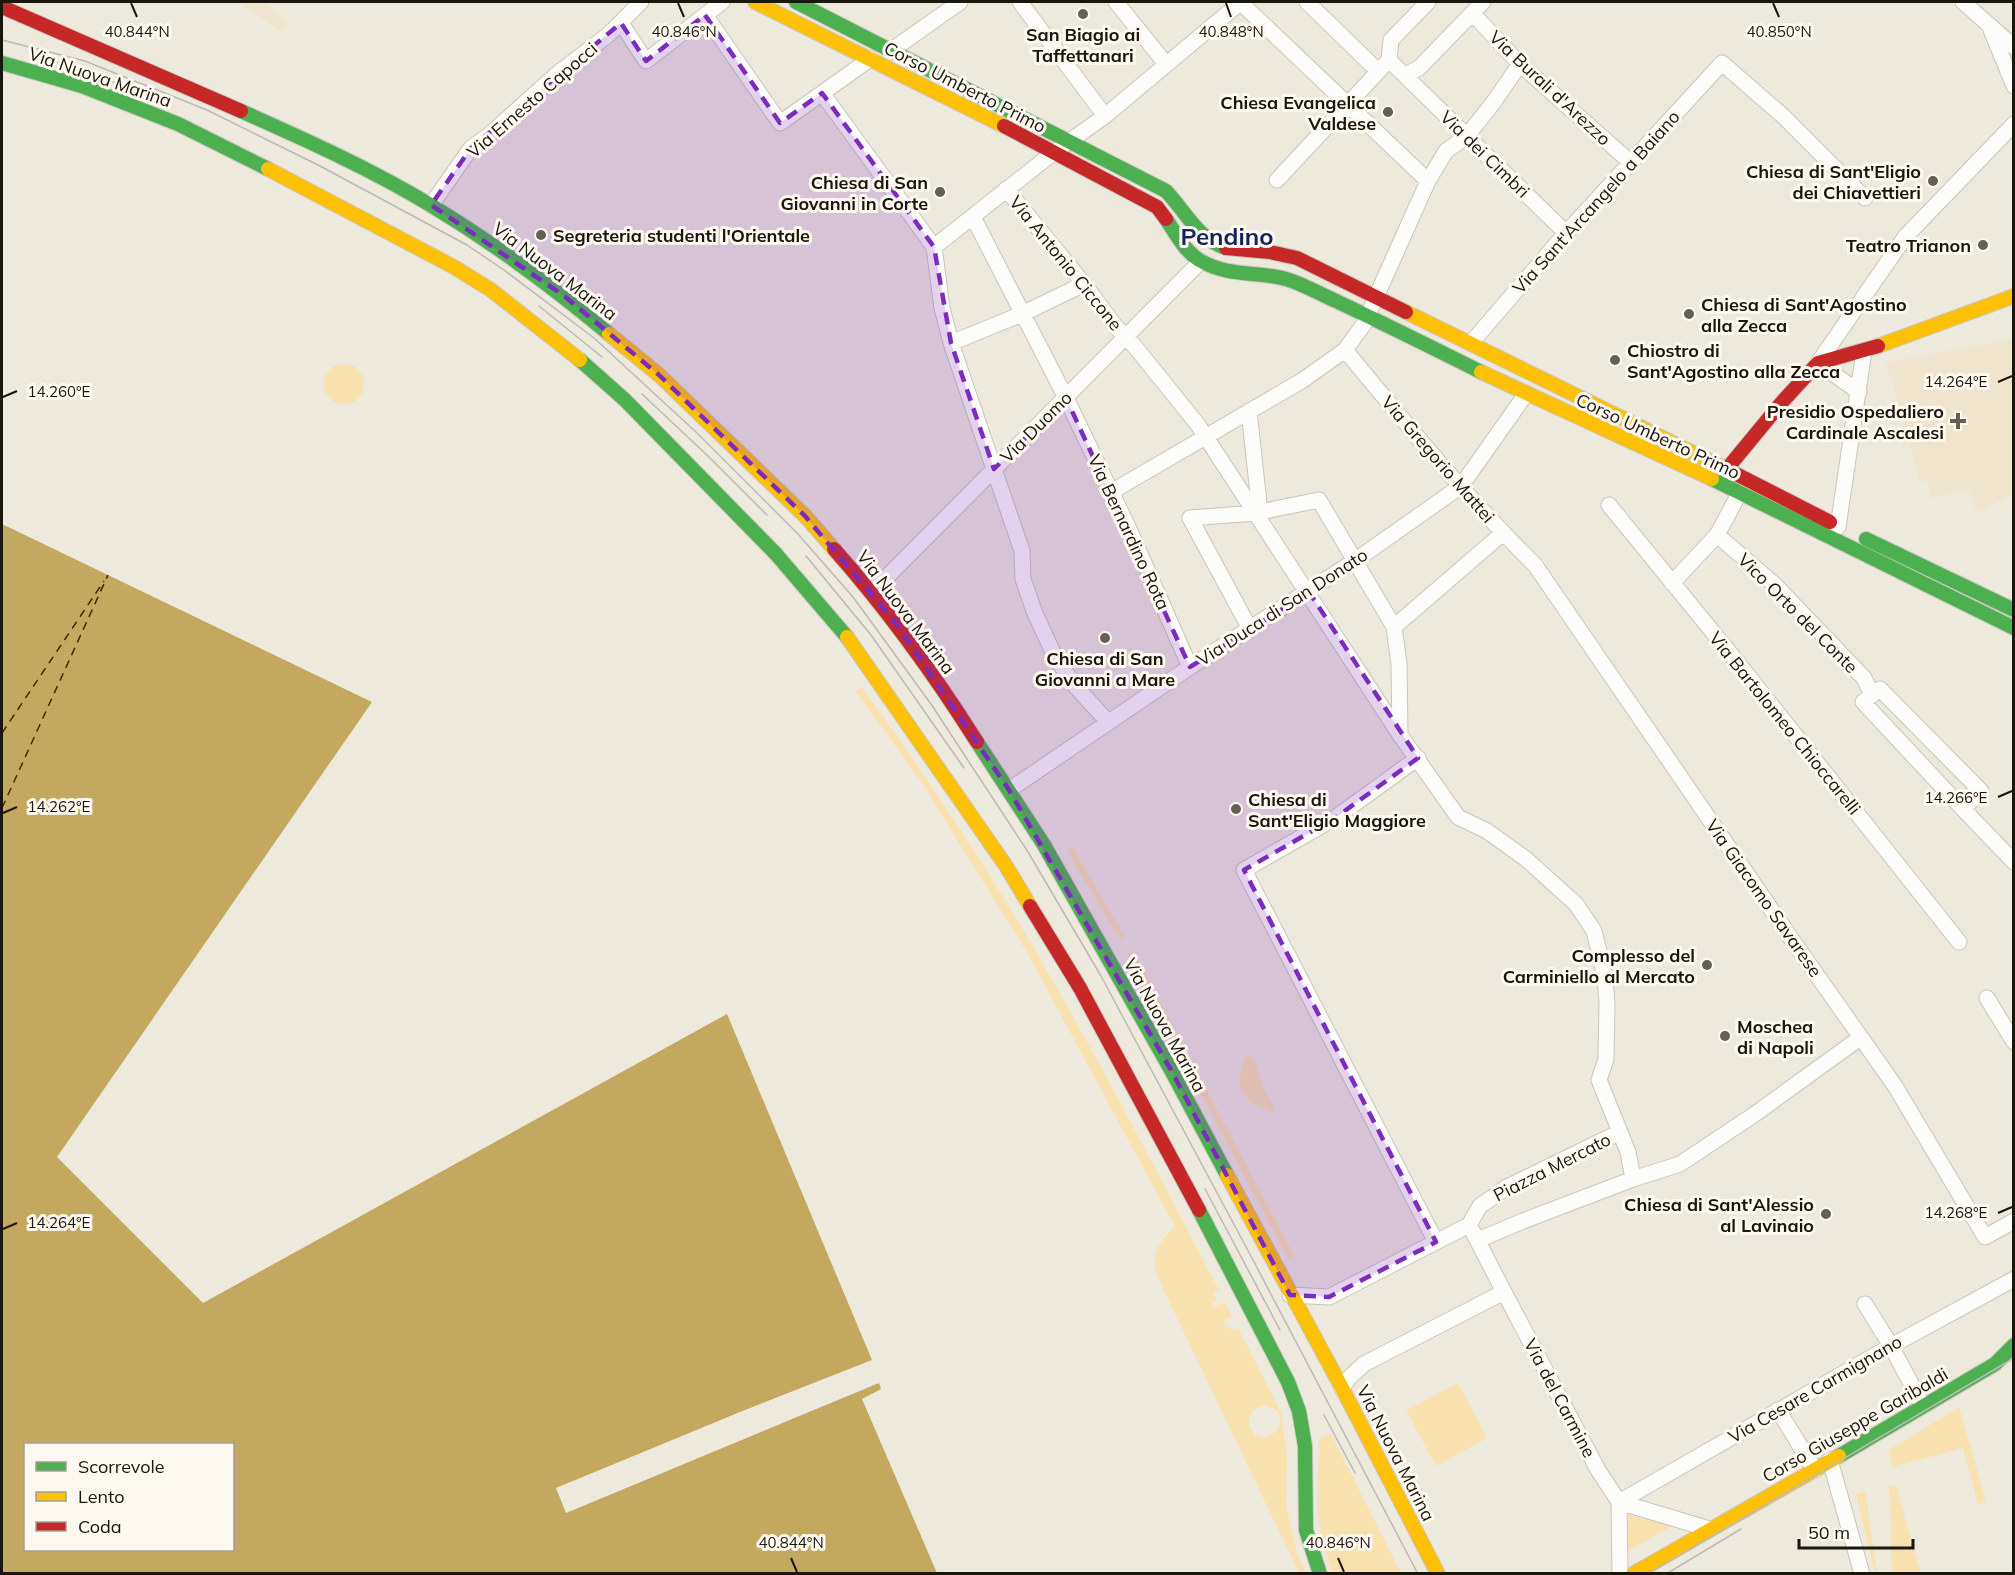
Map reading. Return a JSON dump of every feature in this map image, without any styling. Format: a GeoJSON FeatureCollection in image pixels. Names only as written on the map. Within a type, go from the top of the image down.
{"type":"FeatureCollection","features":[{"type":"Feature","properties":{"kind":"main road","name":"Corso Umberto Primo"},"geometry":{"type":"LineString","coordinates":[[755,2],[985,116],[1157,207],[1185,248],[1201,261],[1234,273],[1259,273],[1287,279],[1526,394],[1691,469],[2013,628]]}},
{"type":"Feature","properties":{"kind":"main road","name":"Corso Umberto Primo"},"geometry":{"type":"LineString","coordinates":[[796,2],[1166,191],[1211,241],[1237,251],[1278,253],[1297,258],[1838,527],[2013,610]]}},
{"type":"Feature","properties":{"kind":"main road","name":"Via Nuova Marina"},"geometry":{"type":"LineString","coordinates":[[12,7],[341,156],[431,205],[501,250],[563,295],[659,375],[805,516],[872,592],[958,712],[1044,845],[1165,1060],[1342,1388],[1438,1574]]}},
{"type":"Feature","properties":{"kind":"main road","name":"Via Nuova Marina"},"geometry":{"type":"LineString","coordinates":[[2,63],[82,86],[178,123],[454,267],[490,290],[531,321],[602,379],[650,424],[776,554],[842,630],[1006,866],[1080,988],[1206,1223],[1283,1372],[1299,1411],[1305,1446],[1306,1530],[1320,1574]]}},
{"type":"Feature","properties":{"kind":"main road"},"geometry":{"type":"LineString","coordinates":[[1726,470],[1783,400],[1818,363],[1864,351],[2013,296]]}},
{"type":"Feature","properties":{"kind":"main road","name":"Corso Giuseppe Garibaldi"},"geometry":{"type":"LineString","coordinates":[[1633,1574],[1995,1364],[2013,1345]]}},
{"type":"Feature","properties":{"kind":"street","name":"Via Ernesto Capocci"},"geometry":{"type":"LineString","coordinates":[[431,205],[471,148],[621,23],[641,2]]}},
{"type":"Feature","properties":{"kind":"street"},"geometry":{"type":"LineString","coordinates":[[621,23],[646,61],[722,2]]}},
{"type":"Feature","properties":{"kind":"street"},"geometry":{"type":"LineString","coordinates":[[892,50],[960,2]]}},
{"type":"Feature","properties":{"kind":"street"},"geometry":{"type":"LineString","coordinates":[[1020,2],[1105,116]]}},
{"type":"Feature","properties":{"kind":"street"},"geometry":{"type":"LineString","coordinates":[[1116,2],[1166,64]]}},
{"type":"Feature","properties":{"kind":"street"},"geometry":{"type":"LineString","coordinates":[[934,247],[1006,189],[1105,116],[1240,2],[1428,181]]}},
{"type":"Feature","properties":{"kind":"street"},"geometry":{"type":"LineString","coordinates":[[1307,2],[1384,66],[1405,75],[1419,68],[1483,2]]}},
{"type":"Feature","properties":{"kind":"street"},"geometry":{"type":"LineString","coordinates":[[1277,180],[1384,66],[1391,40],[1428,2]]}},
{"type":"Feature","properties":{"kind":"street"},"geometry":{"type":"LineString","coordinates":[[1962,2],[2013,47]]}},
{"type":"Feature","properties":{"kind":"street","name":"Via Burali d'Arezzo"},"geometry":{"type":"LineString","coordinates":[[1472,13],[1520,64],[1630,162]]}},
{"type":"Feature","properties":{"kind":"street"},"geometry":{"type":"LineString","coordinates":[[705,15],[780,123],[870,59]]}},
{"type":"Feature","properties":{"kind":"street"},"geometry":{"type":"LineString","coordinates":[[1988,24],[2013,86]]}},
{"type":"Feature","properties":{"kind":"street","name":"Via Sant'Arcangelo a Baiano"},"geometry":{"type":"LineString","coordinates":[[1471,343],[1566,233],[1722,63],[1783,116],[1865,198]]}},
{"type":"Feature","properties":{"kind":"street"},"geometry":{"type":"LineString","coordinates":[[1111,492],[1303,380],[1346,350],[1362,328],[1428,181],[1446,151],[1466,137],[1520,64]]}},
{"type":"Feature","properties":{"kind":"street","name":"Via dei Cimbri"},"geometry":{"type":"LineString","coordinates":[[1405,75],[1566,233]]}},
{"type":"Feature","properties":{"kind":"street"},"geometry":{"type":"LineString","coordinates":[[822,93],[934,247],[942,308],[951,343],[1022,551],[1023,579],[1034,611],[1055,657],[1076,687],[1108,722]]}},
{"type":"Feature","properties":{"kind":"street"},"geometry":{"type":"LineString","coordinates":[[1859,392],[1818,363],[1905,237],[2013,124]]}},
{"type":"Feature","properties":{"kind":"street","name":"Via Antonio Ciccone"},"geometry":{"type":"LineString","coordinates":[[1006,189],[1205,436],[1258,513]]}},
{"type":"Feature","properties":{"kind":"street","name":"Via Bernardino Rota"},"geometry":{"type":"LineString","coordinates":[[973,217],[1066,398],[1190,667]]}},
{"type":"Feature","properties":{"kind":"street","name":"Via Duomo"},"geometry":{"type":"LineString","coordinates":[[872,592],[1201,261]]}},
{"type":"Feature","properties":{"kind":"street"},"geometry":{"type":"LineString","coordinates":[[951,343],[1022,314],[1084,284]]}},
{"type":"Feature","properties":{"kind":"street","name":"Via Gregorio Mattei"},"geometry":{"type":"LineString","coordinates":[[1346,350],[1425,447],[1535,565]]}},
{"type":"Feature","properties":{"kind":"street"},"geometry":{"type":"LineString","coordinates":[[1838,527],[1864,351]]}},
{"type":"Feature","properties":{"kind":"street","name":"Via Duca di San Donato"},"geometry":{"type":"LineString","coordinates":[[1009,790],[1190,667],[1309,592],[1461,486],[1526,394]]}},
{"type":"Feature","properties":{"kind":"street"},"geometry":{"type":"LineString","coordinates":[[1252,409],[1258,513]]}},
{"type":"Feature","properties":{"kind":"street"},"geometry":{"type":"LineString","coordinates":[[1672,583],[1717,535],[1739,494]]}},
{"type":"Feature","properties":{"kind":"street"},"geometry":{"type":"LineString","coordinates":[[1251,629],[1191,518],[1258,513],[1319,500],[1394,627],[1399,664],[1400,735]]}},
{"type":"Feature","properties":{"kind":"street","name":"Via Bartolomeo Chioccarelli"},"geometry":{"type":"LineString","coordinates":[[1609,505],[1734,658],[1959,942]]}},
{"type":"Feature","properties":{"kind":"street","name":"Piazza Mercato"},"geometry":{"type":"LineString","coordinates":[[1258,513],[1400,735],[1458,817],[1486,831],[1526,859],[1576,904],[1594,932],[1605,976],[1607,1004],[1606,1059],[1599,1080],[1620,1132],[1507,1187],[1480,1206],[1469,1225],[1329,1297],[1290,1295]]}},
{"type":"Feature","properties":{"kind":"street"},"geometry":{"type":"LineString","coordinates":[[1394,627],[1503,533]]}},
{"type":"Feature","properties":{"kind":"street","name":"Vico Orto del Conte"},"geometry":{"type":"LineString","coordinates":[[1717,535],[1775,585],[1864,678],[1872,695]]}},
{"type":"Feature","properties":{"kind":"street","name":"Via Giacomo Savarese"},"geometry":{"type":"LineString","coordinates":[[1535,565],[1895,1086],[1985,1237],[2013,1221]]}},
{"type":"Feature","properties":{"kind":"street"},"geometry":{"type":"LineString","coordinates":[[1963,809],[1981,791],[1880,689],[1863,702],[1963,809],[2013,862]]}},
{"type":"Feature","properties":{"kind":"street"},"geometry":{"type":"LineString","coordinates":[[1418,758],[1335,818],[1244,870],[1436,1242]]}},
{"type":"Feature","properties":{"kind":"street"},"geometry":{"type":"LineString","coordinates":[[1988,998],[2013,1042]]}},
{"type":"Feature","properties":{"kind":"street","name":"Piazza Mercato"},"geometry":{"type":"LineString","coordinates":[[1478,1240],[1633,1179],[1680,1164],[1755,1114],[1860,1038]]}},
{"type":"Feature","properties":{"kind":"street"},"geometry":{"type":"LineString","coordinates":[[1620,1132],[1628,1152],[1633,1179]]}},
{"type":"Feature","properties":{"kind":"street"},"geometry":{"type":"LineString","coordinates":[[1342,1388],[1364,1364],[1504,1292],[1469,1225]]}},
{"type":"Feature","properties":{"kind":"street","name":"Via Cesare Carmignano"},"geometry":{"type":"LineString","coordinates":[[1619,1502],[2013,1279]]}},
{"type":"Feature","properties":{"kind":"street","name":"Via del Carmine"},"geometry":{"type":"LineString","coordinates":[[1504,1292],[1598,1470],[1619,1502]]}},
{"type":"Feature","properties":{"kind":"street"},"geometry":{"type":"LineString","coordinates":[[1864,1304],[1891,1346],[1923,1406]]}},
{"type":"Feature","properties":{"kind":"street"},"geometry":{"type":"LineString","coordinates":[[1778,1410],[1815,1470]]}},
{"type":"Feature","properties":{"kind":"street"},"geometry":{"type":"LineString","coordinates":[[1830,1460],[1862,1574]]}},
{"type":"Feature","properties":{"kind":"street"},"geometry":{"type":"LineString","coordinates":[[1620,1574],[1619,1502],[1709,1528]]}},
{"type":"Feature","properties":{"kind":"highlighted area"},"geometry":{"type":"Polygon","coordinates":[[[705,15],[780,123],[822,93],[934,247],[951,343],[994,469],[1066,398],[1190,667],[1309,592],[1418,758],[1335,818],[1244,870],[1436,1242],[1329,1297],[1290,1295],[1171,1070],[1009,790],[896,624],[805,516],[659,375],[563,295],[431,205],[471,148],[621,23],[646,61],[705,15]]]}},
{"type":"Feature","properties":{"kind":"shaded area"},"geometry":{"type":"Polygon","coordinates":[[[239,2],[265,2],[289,24],[281,32],[239,2]]]}},
{"type":"Feature","properties":{"kind":"shaded area","name":"Presidio Ospedaliero Cardinale Ascalesi"},"geometry":{"type":"Polygon","coordinates":[[[2013,339],[2013,494],[1977,513],[1969,491],[1931,498],[1927,480],[1920,482],[1886,362],[2013,339]]]}},
{"type":"Feature","properties":{"kind":"shaded area"},"geometry":{"type":"Polygon","coordinates":[[[344,364],[358,370],[364,384],[358,398],[344,404],[330,398],[324,384],[330,370],[344,364]]]}},
{"type":"Feature","properties":{"kind":"shaded area"},"geometry":{"type":"Polygon","coordinates":[[[2,524],[372,702],[57,1157],[203,1303],[727,1014],[872,1360],[556,1488],[566,1513],[879,1383],[881,1389],[862,1399],[937,1573],[2,1573],[2,524]]]}},
{"type":"Feature","properties":{"kind":"shaded area"},"geometry":{"type":"Polygon","coordinates":[[[862,687],[885,719],[1015,916],[1106,1076],[1219,1290],[1213,1293],[1217,1300],[1212,1302],[1214,1307],[1225,1302],[1232,1317],[1223,1321],[1226,1328],[1230,1327],[1232,1331],[1238,1328],[1281,1412],[1287,1453],[1286,1506],[1298,1556],[1306,1573],[1299,1573],[1156,1274],[1155,1260],[1158,1248],[1175,1227],[1028,954],[920,780],[855,691],[862,687]],[[1264,1405],[1256,1408],[1249,1417],[1249,1425],[1258,1436],[1272,1435],[1277,1429],[1280,1422],[1279,1415],[1274,1409],[1264,1405]]]}},
{"type":"Feature","properties":{"kind":"shaded area"},"geometry":{"type":"Polygon","coordinates":[[[1073,848],[1124,936],[1120,939],[1067,851],[1073,848]]]}},
{"type":"Feature","properties":{"kind":"shaded area"},"geometry":{"type":"Polygon","coordinates":[[[1133,951],[1295,1257],[1288,1259],[1127,954],[1133,951]]]}},
{"type":"Feature","properties":{"kind":"shaded area"},"geometry":{"type":"Polygon","coordinates":[[[1244,1057],[1254,1057],[1263,1087],[1275,1109],[1271,1111],[1250,1102],[1239,1085],[1244,1057]]]}},
{"type":"Feature","properties":{"kind":"shaded area"},"geometry":{"type":"Polygon","coordinates":[[[1458,1383],[1487,1438],[1436,1466],[1406,1410],[1458,1383]]]}},
{"type":"Feature","properties":{"kind":"shaded area"},"geometry":{"type":"Polygon","coordinates":[[[1959,1407],[1986,1501],[1978,1504],[1963,1448],[1892,1467],[1889,1450],[1959,1407]]]}},
{"type":"Feature","properties":{"kind":"shaded area"},"geometry":{"type":"Polygon","coordinates":[[[1331,1434],[1401,1573],[1334,1573],[1331,1569],[1322,1540],[1317,1498],[1319,1438],[1331,1434]]]}},
{"type":"Feature","properties":{"kind":"shaded area"},"geometry":{"type":"Polygon","coordinates":[[[1896,1485],[1921,1573],[1892,1573],[1888,1487],[1896,1485]]]}},
{"type":"Feature","properties":{"kind":"shaded area"},"geometry":{"type":"Polygon","coordinates":[[[1865,1491],[1877,1573],[1875,1573],[1856,1494],[1865,1491]]]}},
{"type":"Feature","properties":{"kind":"shaded area"},"geometry":{"type":"Polygon","coordinates":[[[1626,1514],[1672,1526],[1626,1552],[1626,1514]]]}},
{"type":"Feature","properties":{"kind":"ferry route"},"geometry":{"type":"LineString","coordinates":[[2,808],[108,575]]}},
{"type":"Feature","properties":{"kind":"ferry route"},"geometry":{"type":"LineString","coordinates":[[2,733],[104,581]]}},
{"type":"Feature","properties":{"kind":"tram line"},"geometry":{"type":"LineString","coordinates":[[2,40],[85,61],[207,110],[320,166],[467,245],[594,338],[696,432],[798,534],[853,597],[931,704],[1028,852],[1101,976],[1418,1574]]}},
{"type":"Feature","properties":{"kind":"tram line"},"geometry":{"type":"LineString","coordinates":[[51,60],[136,90]]}},
{"type":"Feature","properties":{"kind":"tram line"},"geometry":{"type":"LineString","coordinates":[[539,306],[602,357]]}},
{"type":"Feature","properties":{"kind":"tram line"},"geometry":{"type":"LineString","coordinates":[[642,394],[767,515]]}},
{"type":"Feature","properties":{"kind":"tram line"},"geometry":{"type":"LineString","coordinates":[[806,556],[871,635],[964,768]]}},
{"type":"Feature","properties":{"kind":"tram line"},"geometry":{"type":"LineString","coordinates":[[1205,1189],[1280,1330]]}},
{"type":"Feature","properties":{"kind":"tram line"},"geometry":{"type":"LineString","coordinates":[[1648,1574],[2014,1358]]}},
{"type":"Feature","properties":{"kind":"tram line"},"geometry":{"type":"LineString","coordinates":[[1324,1415],[1355,1473]]}},
{"type":"Feature","properties":{"kind":"tram line"},"geometry":{"type":"LineString","coordinates":[[1666,1574],[1741,1529]]}},
{"type":"Feature","properties":{"kind":"traffic: fast"},"geometry":{"type":"LineString","coordinates":[[796,2],[1166,191],[1207,238],[1226,248]]}},
{"type":"Feature","properties":{"kind":"traffic: fast"},"geometry":{"type":"LineString","coordinates":[[2,63],[82,86],[178,124],[268,169]]}},
{"type":"Feature","properties":{"kind":"traffic: fast"},"geometry":{"type":"LineString","coordinates":[[241,111],[362,167],[409,192],[478,235],[567,300],[609,334]]}},
{"type":"Feature","properties":{"kind":"traffic: fast"},"geometry":{"type":"LineString","coordinates":[[1166,219],[1186,248],[1201,261],[1233,272],[1275,277],[1299,284],[1481,372]]}},
{"type":"Feature","properties":{"kind":"traffic: fast"},"geometry":{"type":"LineString","coordinates":[[580,360],[625,400],[776,554],[847,637]]}},
{"type":"Feature","properties":{"kind":"traffic: fast"},"geometry":{"type":"LineString","coordinates":[[1712,479],[2014,628]]}},
{"type":"Feature","properties":{"kind":"traffic: fast"},"geometry":{"type":"LineString","coordinates":[[1866,539],[2014,610]]}},
{"type":"Feature","properties":{"kind":"traffic: fast"},"geometry":{"type":"LineString","coordinates":[[977,742],[1044,845],[1171,1070],[1227,1175]]}},
{"type":"Feature","properties":{"kind":"traffic: fast"},"geometry":{"type":"LineString","coordinates":[[1199,1210],[1288,1382],[1299,1411],[1305,1446],[1306,1530],[1320,1574]]}},
{"type":"Feature","properties":{"kind":"traffic: fast"},"geometry":{"type":"LineString","coordinates":[[1839,1456],[1995,1364],[2014,1345]]}},
{"type":"Feature","properties":{"kind":"traffic: slow"},"geometry":{"type":"LineString","coordinates":[[755,2],[1004,126]]}},
{"type":"Feature","properties":{"kind":"traffic: slow"},"geometry":{"type":"LineString","coordinates":[[268,169],[454,267],[491,290],[580,360]]}},
{"type":"Feature","properties":{"kind":"traffic: slow"},"geometry":{"type":"LineString","coordinates":[[1878,346],[2014,296]]}},
{"type":"Feature","properties":{"kind":"traffic: slow"},"geometry":{"type":"LineString","coordinates":[[1406,312],[1736,474]]}},
{"type":"Feature","properties":{"kind":"traffic: slow"},"geometry":{"type":"LineString","coordinates":[[609,334],[659,375],[805,516],[834,549]]}},
{"type":"Feature","properties":{"kind":"traffic: slow"},"geometry":{"type":"LineString","coordinates":[[1481,372],[1712,479]]}},
{"type":"Feature","properties":{"kind":"traffic: slow"},"geometry":{"type":"LineString","coordinates":[[847,637],[1006,866],[1030,906]]}},
{"type":"Feature","properties":{"kind":"traffic: slow"},"geometry":{"type":"LineString","coordinates":[[1227,1175],[1342,1388],[1438,1574]]}},
{"type":"Feature","properties":{"kind":"traffic: slow"},"geometry":{"type":"LineString","coordinates":[[1633,1574],[1839,1456]]}},
{"type":"Feature","properties":{"kind":"traffic: jam"},"geometry":{"type":"LineString","coordinates":[[2,7],[241,111]]}},
{"type":"Feature","properties":{"kind":"traffic: jam"},"geometry":{"type":"LineString","coordinates":[[1004,126],[1157,207],[1166,219]]}},
{"type":"Feature","properties":{"kind":"traffic: jam"},"geometry":{"type":"LineString","coordinates":[[1226,248],[1270,252],[1297,258],[1406,312]]}},
{"type":"Feature","properties":{"kind":"traffic: jam"},"geometry":{"type":"LineString","coordinates":[[1726,470],[1818,363],[1878,346]]}},
{"type":"Feature","properties":{"kind":"traffic: jam"},"geometry":{"type":"LineString","coordinates":[[1736,474],[1830,522]]}},
{"type":"Feature","properties":{"kind":"traffic: jam"},"geometry":{"type":"LineString","coordinates":[[834,549],[909,642],[977,742]]}},
{"type":"Feature","properties":{"kind":"traffic: jam"},"geometry":{"type":"LineString","coordinates":[[1030,906],[1080,988],[1199,1210]]}},
{"type":"Feature","properties":{"kind":"place","name":"San Biagio ai Taffettanari"},"geometry":{"type":"Point","coordinates":[1083,14]}},
{"type":"Feature","properties":{"kind":"place","name":"Chiesa Evangelica Valdese"},"geometry":{"type":"Point","coordinates":[1388,112]}},
{"type":"Feature","properties":{"kind":"place","name":"Chiesa di Sant'Eligio dei Chiavettieri"},"geometry":{"type":"Point","coordinates":[1933,181]}},
{"type":"Feature","properties":{"kind":"place","name":"Chiesa di San Giovanni in Corte"},"geometry":{"type":"Point","coordinates":[940,192]}},
{"type":"Feature","properties":{"kind":"place","name":"Segreteria studenti l'Orientale"},"geometry":{"type":"Point","coordinates":[541,235]}},
{"type":"Feature","properties":{"kind":"place","name":"Teatro Trianon"},"geometry":{"type":"Point","coordinates":[1983,245]}},
{"type":"Feature","properties":{"kind":"place","name":"Chiesa di Sant'Agostino alla Zecca"},"geometry":{"type":"Point","coordinates":[1689,314]}},
{"type":"Feature","properties":{"kind":"place","name":"Chiostro di Sant'Agostino alla Zecca"},"geometry":{"type":"Point","coordinates":[1615,360]}},
{"type":"Feature","properties":{"kind":"place","name":"Presidio Ospedaliero Cardinale Ascalesi"},"geometry":{"type":"Point","coordinates":[1958,421]}},
{"type":"Feature","properties":{"kind":"place","name":"Chiesa di San Giovanni a Mare"},"geometry":{"type":"Point","coordinates":[1105,638]}},
{"type":"Feature","properties":{"kind":"place","name":"Chiesa di Sant'Eligio Maggiore"},"geometry":{"type":"Point","coordinates":[1236,809]}},
{"type":"Feature","properties":{"kind":"place","name":"Complesso del Carminiello al Mercato"},"geometry":{"type":"Point","coordinates":[1707,965]}},
{"type":"Feature","properties":{"kind":"place","name":"Moschea di Napoli"},"geometry":{"type":"Point","coordinates":[1725,1036]}},
{"type":"Feature","properties":{"kind":"place","name":"Chiesa di Sant'Alessio al Lavinaio"},"geometry":{"type":"Point","coordinates":[1826,1214]}},
{"type":"Feature","properties":{"kind":"district","name":"Pendino"},"geometry":{"type":"Point","coordinates":[1227,236]}}]}
